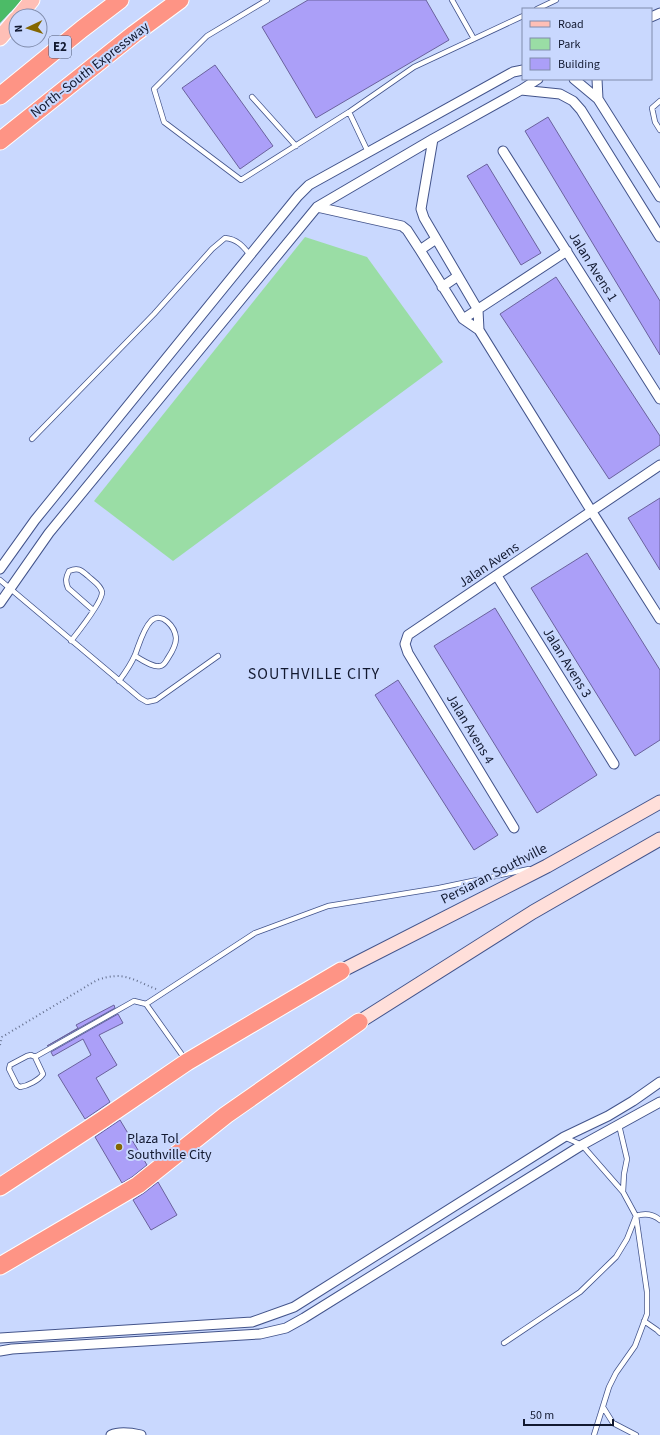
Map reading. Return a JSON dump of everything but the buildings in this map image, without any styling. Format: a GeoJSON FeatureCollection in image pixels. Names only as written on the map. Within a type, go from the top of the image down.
{"type":"FeatureCollection","features":[{"type":"Feature","properties":{"kind":"highway","name":"E2"},"geometry":{"type":"LineString","coordinates":[[0,96],[120,0]]}},
{"type":"Feature","properties":{"kind":"highway","name":"North–South Expressway"},"geometry":{"type":"LineString","coordinates":[[0,141],[134,34],[180,0]]}},
{"type":"Feature","properties":{"kind":"highway"},"geometry":{"type":"LineString","coordinates":[[0,1188],[187,1062],[341,971]]}},
{"type":"Feature","properties":{"kind":"highway"},"geometry":{"type":"LineString","coordinates":[[0,1266],[138,1185],[226,1116],[359,1022]]}},
{"type":"Feature","properties":{"kind":"main road"},"geometry":{"type":"LineString","coordinates":[[26,8],[32,0]]}},
{"type":"Feature","properties":{"kind":"main road"},"geometry":{"type":"LineString","coordinates":[[0,38],[8,28]]}},
{"type":"Feature","properties":{"kind":"main road","name":"Persiaran Southville"},"geometry":{"type":"LineString","coordinates":[[341,971],[547,866],[660,802]]}},
{"type":"Feature","properties":{"kind":"main road"},"geometry":{"type":"LineString","coordinates":[[359,1022],[533,912],[660,839]]}},
{"type":"Feature","properties":{"kind":"street"},"geometry":{"type":"LineString","coordinates":[[0,569],[35,520],[298,196],[309,185],[513,72],[522,70]]}},
{"type":"Feature","properties":{"kind":"street"},"geometry":{"type":"LineString","coordinates":[[0,603],[49,533],[317,207],[536,80]]}},
{"type":"Feature","properties":{"kind":"street"},"geometry":{"type":"LineString","coordinates":[[575,80],[598,99],[660,197]]}},
{"type":"Feature","properties":{"kind":"street"},"geometry":{"type":"LineString","coordinates":[[597,80],[598,99]]}},
{"type":"Feature","properties":{"kind":"street"},"geometry":{"type":"LineString","coordinates":[[521,90],[560,94],[573,101],[581,110],[660,236]]}},
{"type":"Feature","properties":{"kind":"street"},"geometry":{"type":"LineString","coordinates":[[433,139],[421,209],[424,218],[478,310],[479,330]]}},
{"type":"Feature","properties":{"kind":"street","name":"Jalan Avens 1"},"geometry":{"type":"LineString","coordinates":[[503,151],[660,399]]}},
{"type":"Feature","properties":{"kind":"street"},"geometry":{"type":"LineString","coordinates":[[317,207],[402,226],[420,250],[463,319],[479,330],[660,619]]}},
{"type":"Feature","properties":{"kind":"street"},"geometry":{"type":"LineString","coordinates":[[420,250],[436,239]]}},
{"type":"Feature","properties":{"kind":"street"},"geometry":{"type":"LineString","coordinates":[[463,319],[567,251]]}},
{"type":"Feature","properties":{"kind":"street"},"geometry":{"type":"LineString","coordinates":[[442,286],[458,276]]}},
{"type":"Feature","properties":{"kind":"street","name":"Jalan Avens"},"geometry":{"type":"LineString","coordinates":[[405,644],[408,635],[660,466]]}},
{"type":"Feature","properties":{"kind":"street","name":"Jalan Avens 3"},"geometry":{"type":"LineString","coordinates":[[497,576],[614,764]]}},
{"type":"Feature","properties":{"kind":"street","name":"Jalan Avens 4"},"geometry":{"type":"LineString","coordinates":[[405,644],[408,653],[514,828]]}},
{"type":"Feature","properties":{"kind":"street"},"geometry":{"type":"LineString","coordinates":[[0,1338],[252,1322],[279,1314],[294,1308],[564,1137],[627,1104],[660,1082]]}},
{"type":"Feature","properties":{"kind":"street"},"geometry":{"type":"LineString","coordinates":[[0,1351],[12,1348],[260,1334],[286,1328],[582,1145],[660,1102]]}},
{"type":"Feature","properties":{"kind":"street"},"geometry":{"type":"LineString","coordinates":[[111,1435],[131,1432],[141,1435]]}},
{"type":"Feature","properties":{"kind":"lane"},"geometry":{"type":"LineString","coordinates":[[267,0],[207,36],[154,89],[164,122],[241,180],[349,112],[414,67],[522,16]]}},
{"type":"Feature","properties":{"kind":"lane"},"geometry":{"type":"LineString","coordinates":[[452,0],[474,39]]}},
{"type":"Feature","properties":{"kind":"lane"},"geometry":{"type":"LineString","coordinates":[[539,8],[556,0]]}},
{"type":"Feature","properties":{"kind":"lane"},"geometry":{"type":"LineString","coordinates":[[252,97],[296,146]]}},
{"type":"Feature","properties":{"kind":"lane"},"geometry":{"type":"LineString","coordinates":[[660,101],[652,108],[655,122],[660,130]]}},
{"type":"Feature","properties":{"kind":"lane"},"geometry":{"type":"LineString","coordinates":[[349,112],[368,152]]}},
{"type":"Feature","properties":{"kind":"lane"},"geometry":{"type":"LineString","coordinates":[[32,439],[154,314],[212,249],[225,238],[234,238],[250,255]]}},
{"type":"Feature","properties":{"kind":"lane"},"geometry":{"type":"LineString","coordinates":[[72,641],[102,599],[102,590],[80,569],[69,571],[66,576],[68,588],[93,610]]}},
{"type":"Feature","properties":{"kind":"lane"},"geometry":{"type":"LineString","coordinates":[[0,580],[119,681],[147,702],[156,700],[218,656]]}},
{"type":"Feature","properties":{"kind":"lane"},"geometry":{"type":"LineString","coordinates":[[119,681],[135,656],[142,636],[151,621],[157,618],[164,619],[168,622],[176,636],[173,649],[163,665],[160,667],[135,656]]}},
{"type":"Feature","properties":{"kind":"lane"},"geometry":{"type":"LineString","coordinates":[[146,1004],[170,990],[255,933],[328,906],[439,888],[547,866]]}},
{"type":"Feature","properties":{"kind":"lane"},"geometry":{"type":"LineString","coordinates":[[35,1057],[43,1074],[36,1080],[20,1087],[10,1073],[10,1065],[27,1056],[31,1055],[35,1057],[134,1001],[146,1004],[187,1062]]}},
{"type":"Feature","properties":{"kind":"lane"},"geometry":{"type":"LineString","coordinates":[[619,1125],[627,1160],[624,1174],[623,1192]]}},
{"type":"Feature","properties":{"kind":"lane"},"geometry":{"type":"LineString","coordinates":[[564,1137],[582,1145],[623,1192],[636,1216],[647,1292],[647,1314],[635,1346],[616,1373],[609,1386],[594,1435]]}},
{"type":"Feature","properties":{"kind":"lane"},"geometry":{"type":"LineString","coordinates":[[636,1216],[645,1214],[656,1217],[660,1220]]}},
{"type":"Feature","properties":{"kind":"lane"},"geometry":{"type":"LineString","coordinates":[[504,1342],[580,1292],[616,1257],[627,1239],[636,1216]]}},
{"type":"Feature","properties":{"kind":"lane"},"geometry":{"type":"LineString","coordinates":[[644,1321],[657,1330],[660,1334]]}},
{"type":"Feature","properties":{"kind":"lane"},"geometry":{"type":"LineString","coordinates":[[602,1407],[613,1423],[636,1435]]}},
{"type":"Feature","properties":{"kind":"path"},"geometry":{"type":"LineString","coordinates":[[0,1045],[2,1037],[97,980],[110,975],[133,978],[155,989],[170,990]]}},
{"type":"Feature","properties":{"kind":"green space"},"geometry":{"type":"Polygon","coordinates":[[[0,0],[22,0],[14,8],[8,8],[8,15],[0,23],[0,0]]]}},
{"type":"Feature","properties":{"kind":"green space"},"geometry":{"type":"Polygon","coordinates":[[[305,237],[367,257],[443,362],[173,561],[94,501],[305,237]]]}},
{"type":"Feature","properties":{"kind":"place","name":"Plaza Tol Southville City"},"geometry":{"type":"Point","coordinates":[119,1147]}},
{"type":"Feature","properties":{"kind":"district","name":"SOUTHVILLE CITY"},"geometry":{"type":"Point","coordinates":[314,674]}}]}
